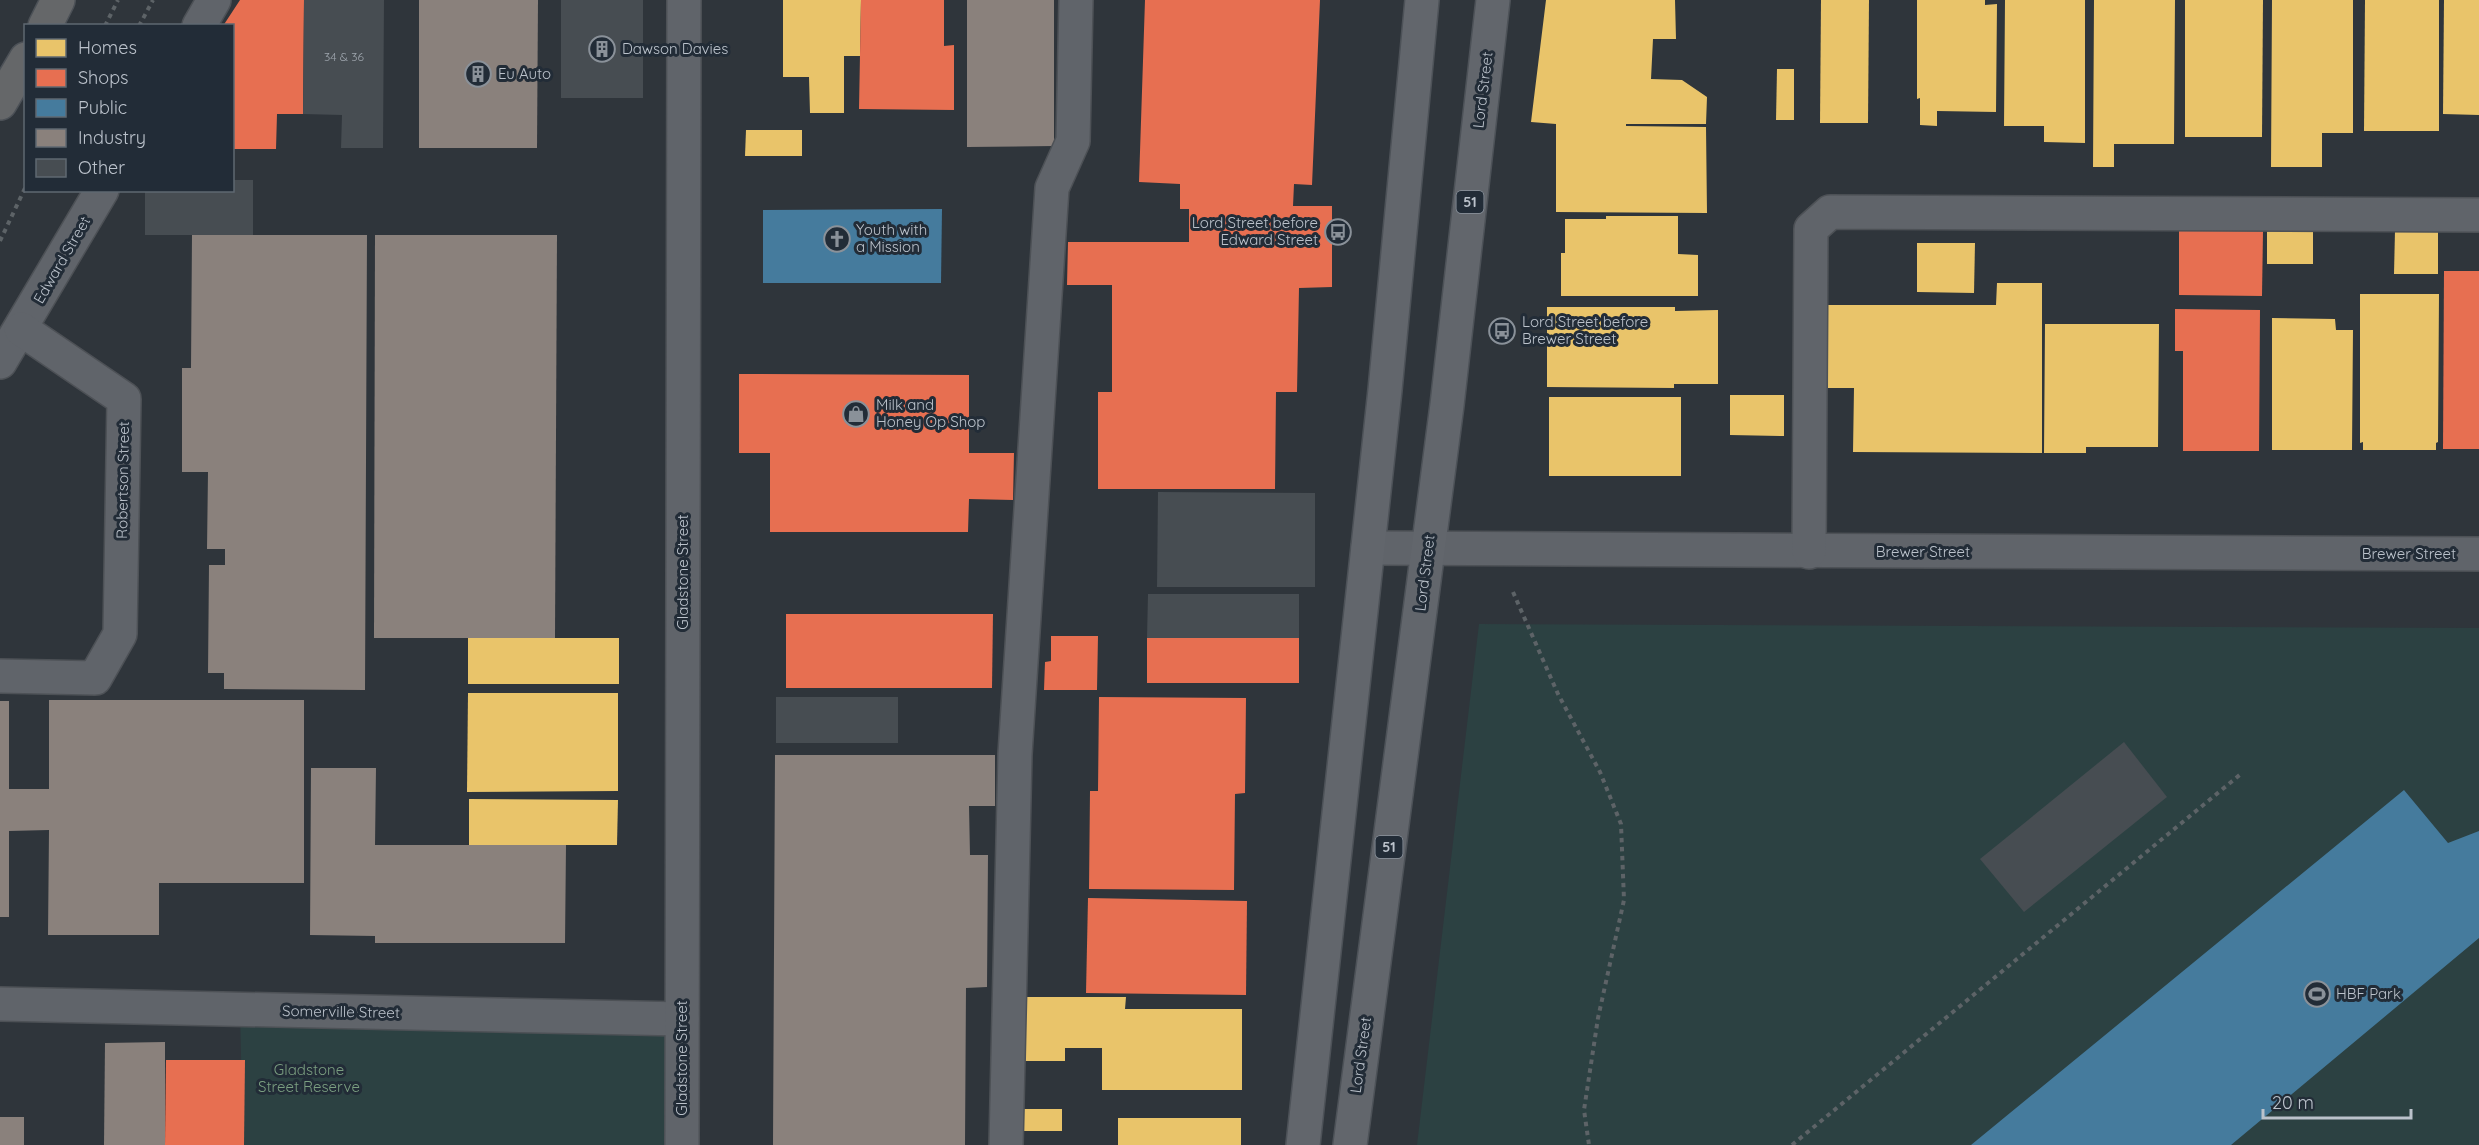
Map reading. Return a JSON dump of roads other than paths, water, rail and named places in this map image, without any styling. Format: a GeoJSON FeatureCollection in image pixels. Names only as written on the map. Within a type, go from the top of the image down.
{"type":"FeatureCollection","features":[{"type":"Feature","properties":{"kind":"highway"},"geometry":{"type":"LineString","coordinates":[[46,24],[58,0]]}},
{"type":"Feature","properties":{"kind":"highway"},"geometry":{"type":"LineString","coordinates":[[0,103],[24,62]]}},
{"type":"Feature","properties":{"kind":"main road"},"geometry":{"type":"LineString","coordinates":[[1303,1145],[1368,548],[1422,0]]}},
{"type":"Feature","properties":{"kind":"main road","name":"Lord Street"},"geometry":{"type":"LineString","coordinates":[[1350,1145],[1417,646],[1493,0]]}},
{"type":"Feature","properties":{"kind":"street"},"geometry":{"type":"LineString","coordinates":[[200,24],[214,0]]}},
{"type":"Feature","properties":{"kind":"street","name":"Gladstone Street"},"geometry":{"type":"LineString","coordinates":[[682,1145],[684,0]]}},
{"type":"Feature","properties":{"kind":"street"},"geometry":{"type":"LineString","coordinates":[[1006,1145],[1017,732],[1052,188],[1073,141],[1076,0]]}},
{"type":"Feature","properties":{"kind":"street","name":"Edward Street"},"geometry":{"type":"LineString","coordinates":[[0,362],[101,192]]}},
{"type":"Feature","properties":{"kind":"street"},"geometry":{"type":"LineString","coordinates":[[1809,552],[1811,229],[1830,212],[2479,215]]}},
{"type":"Feature","properties":{"kind":"street","name":"Robertson Street"},"geometry":{"type":"LineString","coordinates":[[0,676],[95,678],[120,634],[124,399],[21,329]]}},
{"type":"Feature","properties":{"kind":"street","name":"Brewer Street"},"geometry":{"type":"LineString","coordinates":[[1368,548],[2479,554]]}},
{"type":"Feature","properties":{"kind":"street","name":"Somerville Street"},"geometry":{"type":"LineString","coordinates":[[0,1004],[682,1019]]}},
{"type":"Feature","properties":{"kind":"place","name":"Dawson Davies"},"geometry":{"type":"Point","coordinates":[602,49]}},
{"type":"Feature","properties":{"kind":"place","name":"Eu Auto"},"geometry":{"type":"Point","coordinates":[478,74]}},
{"type":"Feature","properties":{"kind":"place","name":"Lord Street before Edward Street"},"geometry":{"type":"Point","coordinates":[1338,232]}},
{"type":"Feature","properties":{"kind":"place","name":"Youth with a Mission"},"geometry":{"type":"Point","coordinates":[837,239]}},
{"type":"Feature","properties":{"kind":"place","name":"Lord Street before Brewer Street"},"geometry":{"type":"Point","coordinates":[1502,331]}},
{"type":"Feature","properties":{"kind":"place","name":"Milk and Honey Op Shop"},"geometry":{"type":"Point","coordinates":[856,414]}},
{"type":"Feature","properties":{"kind":"place","name":"HBF Park"},"geometry":{"type":"Point","coordinates":[2317,994]}},
{"type":"Feature","properties":{"kind":"park label","name":"Gladstone Street Reserve"},"geometry":{"type":"Point","coordinates":[309,1078]}}]}
